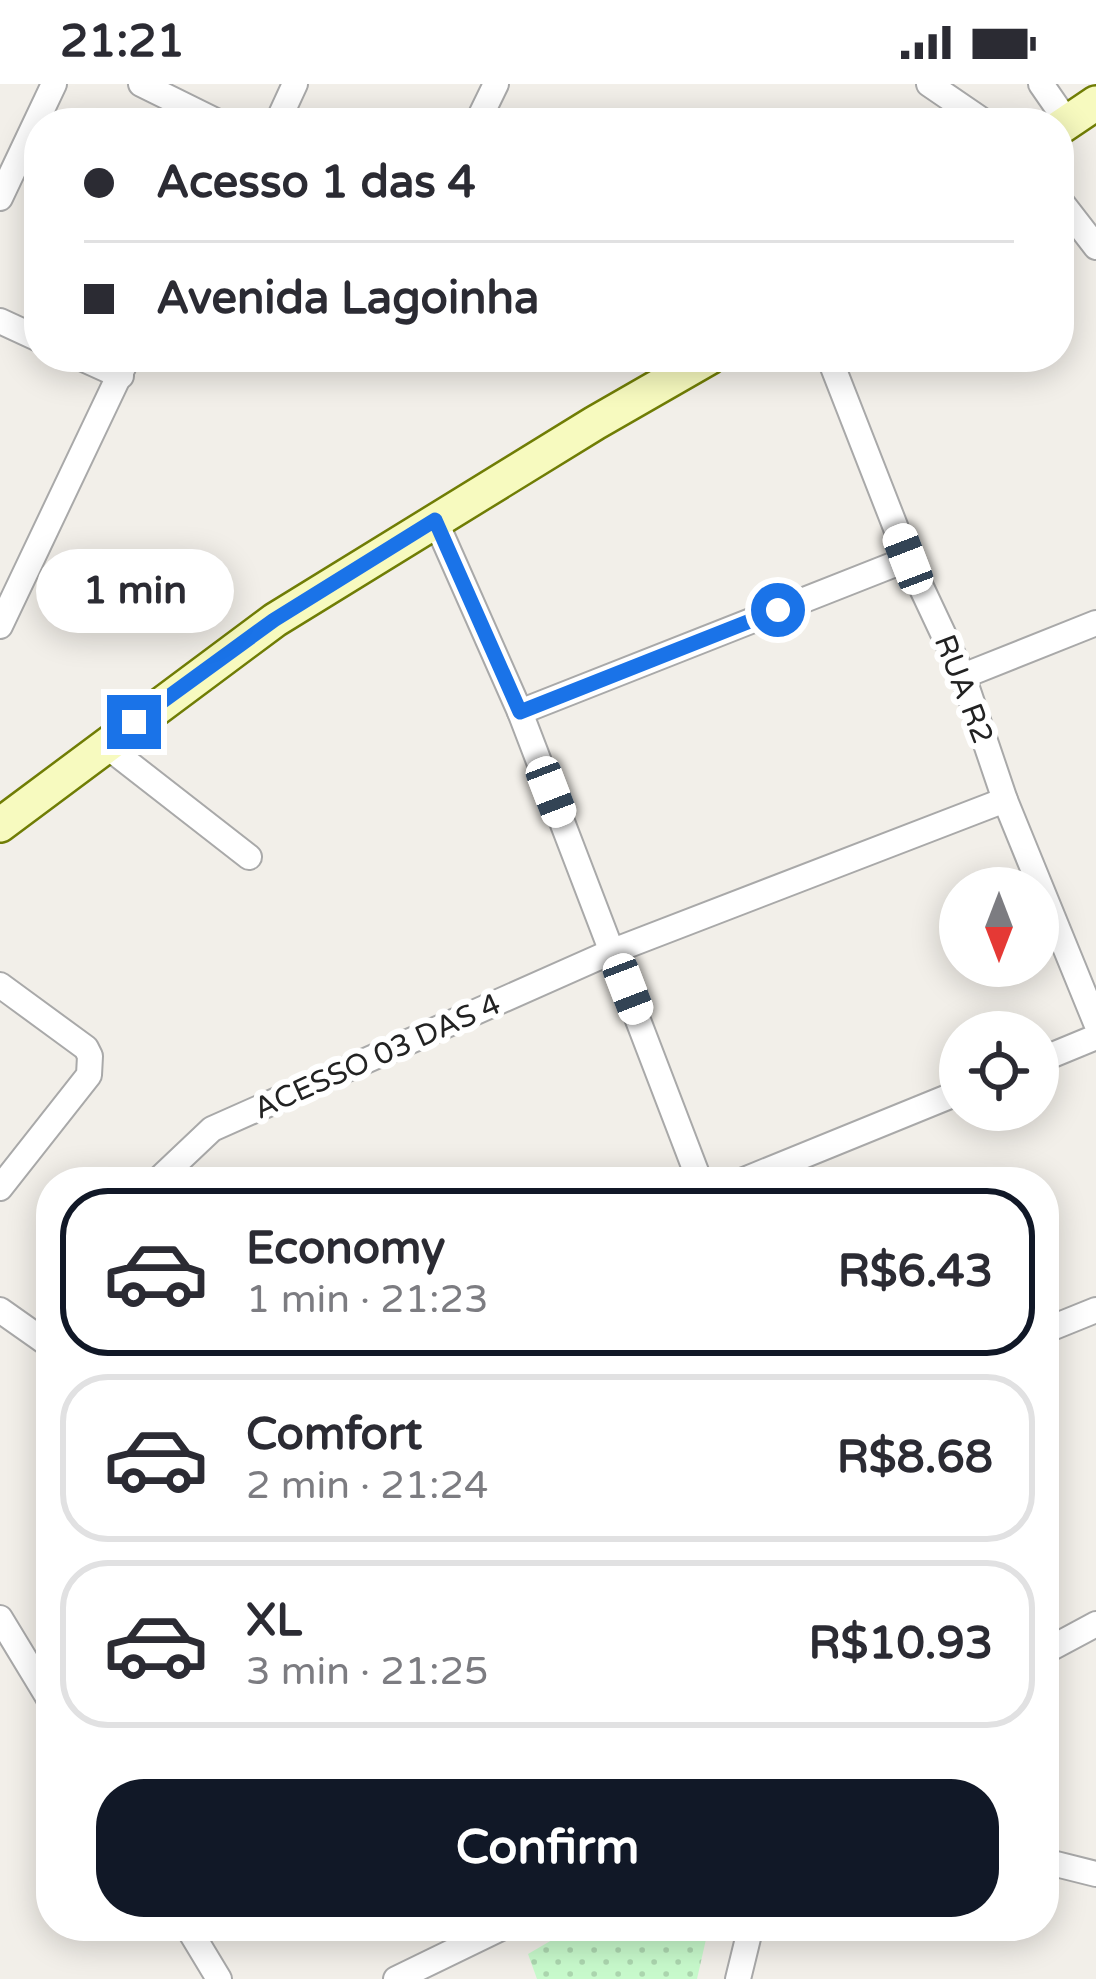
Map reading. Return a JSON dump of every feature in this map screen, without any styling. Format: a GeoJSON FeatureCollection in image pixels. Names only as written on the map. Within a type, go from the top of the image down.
{"type":"FeatureCollection","features":[{"type":"Feature","properties":{"kind":"street"},"geometry":{"type":"LineString","coordinates":[[141,84],[190,108]]}},
{"type":"Feature","properties":{"kind":"street"},"geometry":{"type":"LineString","coordinates":[[929,84],[964,108]]}},
{"type":"Feature","properties":{"kind":"street"},"geometry":{"type":"LineString","coordinates":[[0,198],[24,147]]}},
{"type":"Feature","properties":{"kind":"street"},"geometry":{"type":"LineString","coordinates":[[1074,218],[1096,247]]}},
{"type":"Feature","properties":{"kind":"street"},"geometry":{"type":"LineString","coordinates":[[0,626],[121,372]]}},
{"type":"Feature","properties":{"kind":"street"},"geometry":{"type":"LineString","coordinates":[[2,820],[274,620],[675,372]]}},
{"type":"Feature","properties":{"kind":"street","name":"RUA R2"},"geometry":{"type":"LineString","coordinates":[[835,372],[908,559],[963,676],[1005,800],[1096,1023]]}},
{"type":"Feature","properties":{"kind":"street"},"geometry":{"type":"LineString","coordinates":[[435,520],[520,712],[694,1167]]}},
{"type":"Feature","properties":{"kind":"street"},"geometry":{"type":"LineString","coordinates":[[520,712],[908,559]]}},
{"type":"Feature","properties":{"kind":"street"},"geometry":{"type":"LineString","coordinates":[[963,676],[1096,623]]}},
{"type":"Feature","properties":{"kind":"street"},"geometry":{"type":"LineString","coordinates":[[104,744],[249,857]]}},
{"type":"Feature","properties":{"kind":"street","name":"ACESSO 03 DAS 4"},"geometry":{"type":"LineString","coordinates":[[172,1167],[212,1129],[613,951],[1005,800]]}},
{"type":"Feature","properties":{"kind":"street"},"geometry":{"type":"LineString","coordinates":[[0,985],[90,1055],[89,1075],[0,1188]]}},
{"type":"Feature","properties":{"kind":"street"},"geometry":{"type":"LineString","coordinates":[[1059,1052],[1096,1037]]}},
{"type":"Feature","properties":{"kind":"street"},"geometry":{"type":"LineString","coordinates":[[776,1167],[939,1101]]}},
{"type":"Feature","properties":{"kind":"street"},"geometry":{"type":"LineString","coordinates":[[0,1310],[36,1330]]}},
{"type":"Feature","properties":{"kind":"street"},"geometry":{"type":"LineString","coordinates":[[1059,1325],[1096,1310]]}},
{"type":"Feature","properties":{"kind":"street"},"geometry":{"type":"LineString","coordinates":[[0,1618],[36,1677]]}},
{"type":"Feature","properties":{"kind":"street"},"geometry":{"type":"LineString","coordinates":[[1059,1644],[1096,1624]]}},
{"type":"Feature","properties":{"kind":"street"},"geometry":{"type":"LineString","coordinates":[[1059,1865],[1096,1874]]}},
{"type":"Feature","properties":{"kind":"street"},"geometry":{"type":"LineString","coordinates":[[196,1941],[219,1979]]}},
{"type":"Feature","properties":{"kind":"street"},"geometry":{"type":"LineString","coordinates":[[396,1979],[474,1941]]}},
{"type":"Feature","properties":{"kind":"street"},"geometry":{"type":"LineString","coordinates":[[738,1979],[747,1941]]}},
{"type":"Feature","properties":{"kind":"green space"},"geometry":{"type":"Polygon","coordinates":[[[550,1941],[706,1941],[697,1979],[537,1979],[528,1954],[550,1941]]]}},
{"type":"Feature","properties":{"kind":"route"},"geometry":{"type":"LineString","coordinates":[[134,722],[274,620],[435,520],[520,712],[778,610]]}}]}
